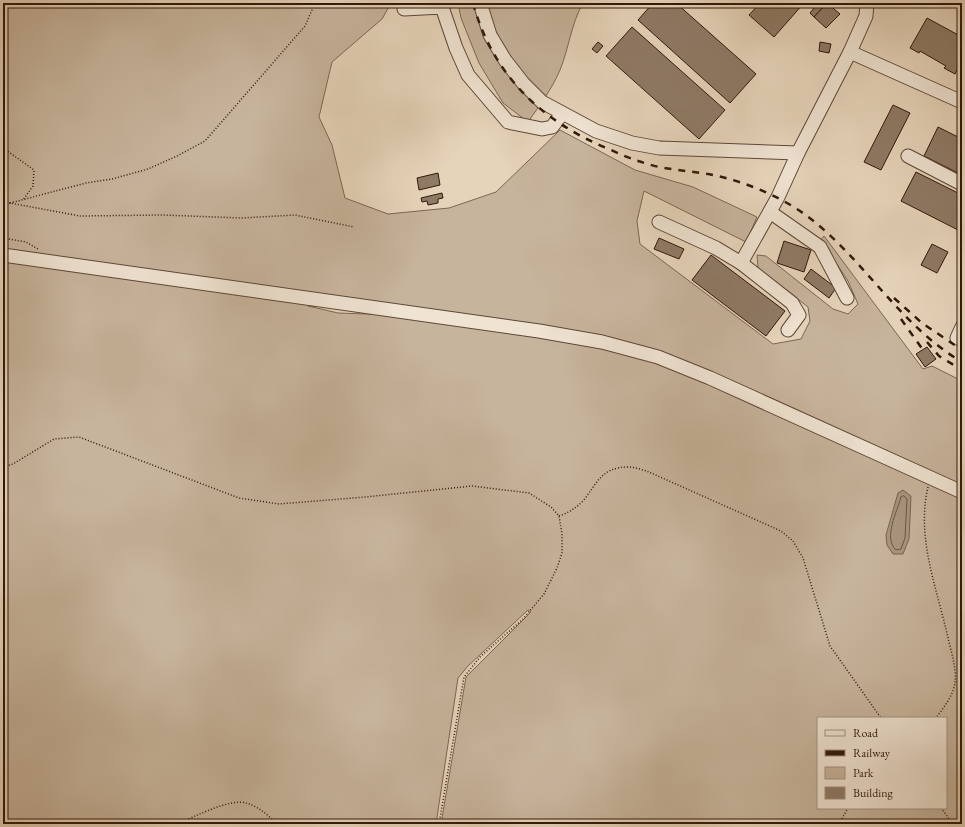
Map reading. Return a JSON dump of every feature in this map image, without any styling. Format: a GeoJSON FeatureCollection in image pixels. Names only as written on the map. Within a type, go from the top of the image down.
{"type":"FeatureCollection","features":[{"type":"Feature","properties":{"kind":"street"},"geometry":{"type":"LineString","coordinates":[[480,3],[490,35],[505,60],[523,83],[542,102],[596,131],[632,143],[659,148],[798,153]]}},
{"type":"Feature","properties":{"kind":"street"},"geometry":{"type":"LineString","coordinates":[[742,263],[770,212],[798,153],[850,52],[866,16],[867,3]]}},
{"type":"Feature","properties":{"kind":"street"},"geometry":{"type":"LineString","coordinates":[[404,10],[442,7],[456,48],[468,75],[508,122],[542,130],[552,127],[562,114]]}},
{"type":"Feature","properties":{"kind":"street"},"geometry":{"type":"LineString","coordinates":[[850,52],[962,102]]}},
{"type":"Feature","properties":{"kind":"street"},"geometry":{"type":"LineString","coordinates":[[908,156],[962,184]]}},
{"type":"Feature","properties":{"kind":"street"},"geometry":{"type":"LineString","coordinates":[[770,212],[820,247],[847,298]]}},
{"type":"Feature","properties":{"kind":"street"},"geometry":{"type":"LineString","coordinates":[[659,222],[716,248],[742,263],[792,304],[799,315],[788,330]]}},
{"type":"Feature","properties":{"kind":"street"},"geometry":{"type":"LineString","coordinates":[[3,255],[50,263],[539,331],[602,342],[658,357],[697,373],[962,492]]}},
{"type":"Feature","properties":{"kind":"path"},"geometry":{"type":"LineString","coordinates":[[3,204],[23,200],[86,182],[112,179],[148,169],[206,141],[305,26],[315,3]]}},
{"type":"Feature","properties":{"kind":"path"},"geometry":{"type":"LineString","coordinates":[[3,148],[34,170],[33,186],[23,200]]}},
{"type":"Feature","properties":{"kind":"path"},"geometry":{"type":"LineString","coordinates":[[10,203],[80,216],[163,215],[242,218],[295,215],[354,227]]}},
{"type":"Feature","properties":{"kind":"path"},"geometry":{"type":"LineString","coordinates":[[3,238],[26,242],[32,245],[42,253],[50,263]]}},
{"type":"Feature","properties":{"kind":"path"},"geometry":{"type":"LineString","coordinates":[[3,467],[13,464],[54,439],[79,437],[239,498],[279,504],[472,486],[529,493],[551,507],[559,516],[562,534],[562,553],[557,568],[544,594],[523,619],[480,657],[464,677],[439,824]]}},
{"type":"Feature","properties":{"kind":"path"},"geometry":{"type":"LineString","coordinates":[[559,516],[568,513],[582,501],[598,479],[607,472],[629,467],[649,472],[781,531],[793,541],[803,558],[830,646],[880,717]]}},
{"type":"Feature","properties":{"kind":"path"},"geometry":{"type":"LineString","coordinates":[[930,478],[923,506],[925,542],[953,658],[955,682],[951,696],[937,717]]}},
{"type":"Feature","properties":{"kind":"path"},"geometry":{"type":"LineString","coordinates":[[178,824],[209,810],[229,804],[246,802],[265,812],[277,824]]}},
{"type":"Feature","properties":{"kind":"path"},"geometry":{"type":"LineString","coordinates":[[839,824],[847,809]]}},
{"type":"Feature","properties":{"kind":"path"},"geometry":{"type":"LineString","coordinates":[[942,809],[953,824]]}},
{"type":"Feature","properties":{"kind":"green space"},"geometry":{"type":"Polygon","coordinates":[[[3,3],[391,3],[382,19],[332,62],[319,117],[332,145],[345,198],[388,214],[449,208],[496,192],[560,130],[635,170],[693,187],[757,217],[746,242],[644,191],[637,221],[640,244],[773,344],[801,339],[810,321],[808,307],[758,268],[757,255],[766,256],[833,309],[848,314],[858,304],[848,281],[821,240],[824,236],[923,369],[932,366],[962,381],[962,824],[441,824],[466,677],[531,612],[528,610],[468,666],[458,678],[436,824],[3,824],[3,3]],[[308,306],[338,313],[425,316],[424,311],[308,306]]]}},
{"type":"Feature","properties":{"kind":"green space"},"geometry":{"type":"Polygon","coordinates":[[[458,3],[583,3],[576,19],[557,77],[528,122],[503,103],[479,63],[461,18],[458,3]]]}},
{"type":"Feature","properties":{"kind":"water"},"geometry":{"type":"Polygon","coordinates":[[[903,490],[911,496],[909,539],[903,554],[893,554],[887,545],[886,535],[898,493],[903,490]]]}},
{"type":"Feature","properties":{"kind":"building"},"geometry":{"type":"Polygon","coordinates":[[[653,3],[676,3],[756,74],[730,103],[638,20],[653,3]]]}},
{"type":"Feature","properties":{"kind":"building"},"geometry":{"type":"Polygon","coordinates":[[[760,3],[804,3],[774,37],[749,15],[760,3]]]}},
{"type":"Feature","properties":{"kind":"building"},"geometry":{"type":"Polygon","coordinates":[[[818,3],[827,3],[814,17],[810,13],[818,3]]]}},
{"type":"Feature","properties":{"kind":"building"},"geometry":{"type":"Polygon","coordinates":[[[827,3],[840,14],[826,28],[814,17],[827,3]]]}},
{"type":"Feature","properties":{"kind":"building"},"geometry":{"type":"Polygon","coordinates":[[[927,18],[962,37],[962,61],[955,74],[944,68],[946,66],[920,51],[919,53],[910,48],[927,18]]]}},
{"type":"Feature","properties":{"kind":"building"},"geometry":{"type":"Polygon","coordinates":[[[632,27],[725,110],[699,139],[606,56],[632,27]]]}},
{"type":"Feature","properties":{"kind":"building"},"geometry":{"type":"Polygon","coordinates":[[[598,42],[603,46],[597,53],[592,49],[598,42]]]}},
{"type":"Feature","properties":{"kind":"building"},"geometry":{"type":"Polygon","coordinates":[[[820,42],[831,44],[829,53],[819,51],[820,42]]]}},
{"type":"Feature","properties":{"kind":"building"},"geometry":{"type":"Polygon","coordinates":[[[893,105],[910,113],[881,170],[864,162],[893,105]]]}},
{"type":"Feature","properties":{"kind":"building"},"geometry":{"type":"Polygon","coordinates":[[[938,127],[962,139],[962,175],[924,156],[938,127]]]}},
{"type":"Feature","properties":{"kind":"building"},"geometry":{"type":"Polygon","coordinates":[[[916,172],[962,195],[962,232],[901,201],[916,172]]]}},
{"type":"Feature","properties":{"kind":"building"},"geometry":{"type":"Polygon","coordinates":[[[438,173],[440,185],[419,190],[417,178],[438,173]]]}},
{"type":"Feature","properties":{"kind":"building"},"geometry":{"type":"Polygon","coordinates":[[[442,193],[443,198],[438,199],[438,203],[428,205],[427,201],[422,202],[421,198],[442,193]]]}},
{"type":"Feature","properties":{"kind":"building"},"geometry":{"type":"Polygon","coordinates":[[[659,238],[684,249],[679,259],[654,249],[659,238]]]}},
{"type":"Feature","properties":{"kind":"building"},"geometry":{"type":"Polygon","coordinates":[[[784,241],[811,250],[804,272],[777,263],[784,241]]]}},
{"type":"Feature","properties":{"kind":"building"},"geometry":{"type":"Polygon","coordinates":[[[932,244],[948,252],[937,273],[921,265],[932,244]]]}},
{"type":"Feature","properties":{"kind":"building"},"geometry":{"type":"Polygon","coordinates":[[[711,255],[785,311],[766,336],[692,280],[711,255]]]}},
{"type":"Feature","properties":{"kind":"building"},"geometry":{"type":"Polygon","coordinates":[[[811,269],[836,288],[829,298],[804,279],[811,269]]]}},
{"type":"Feature","properties":{"kind":"building"},"geometry":{"type":"Polygon","coordinates":[[[927,347],[936,359],[925,367],[916,354],[927,347]]]}},
{"type":"Feature","properties":{"kind":"railway"},"geometry":{"type":"LineString","coordinates":[[473,3],[482,29],[493,53],[507,74],[542,110],[586,139],[617,153],[646,164],[659,167],[722,177],[762,191],[791,205],[822,228],[842,247],[898,309],[918,328],[939,346],[962,362]]}},
{"type":"Feature","properties":{"kind":"railway"},"geometry":{"type":"LineString","coordinates":[[894,298],[922,323],[962,350]]}},
{"type":"Feature","properties":{"kind":"railway"},"geometry":{"type":"LineString","coordinates":[[901,319],[923,350]]}},
{"type":"Feature","properties":{"kind":"railway"},"geometry":{"type":"LineString","coordinates":[[927,342],[939,356],[962,370]]}}]}
